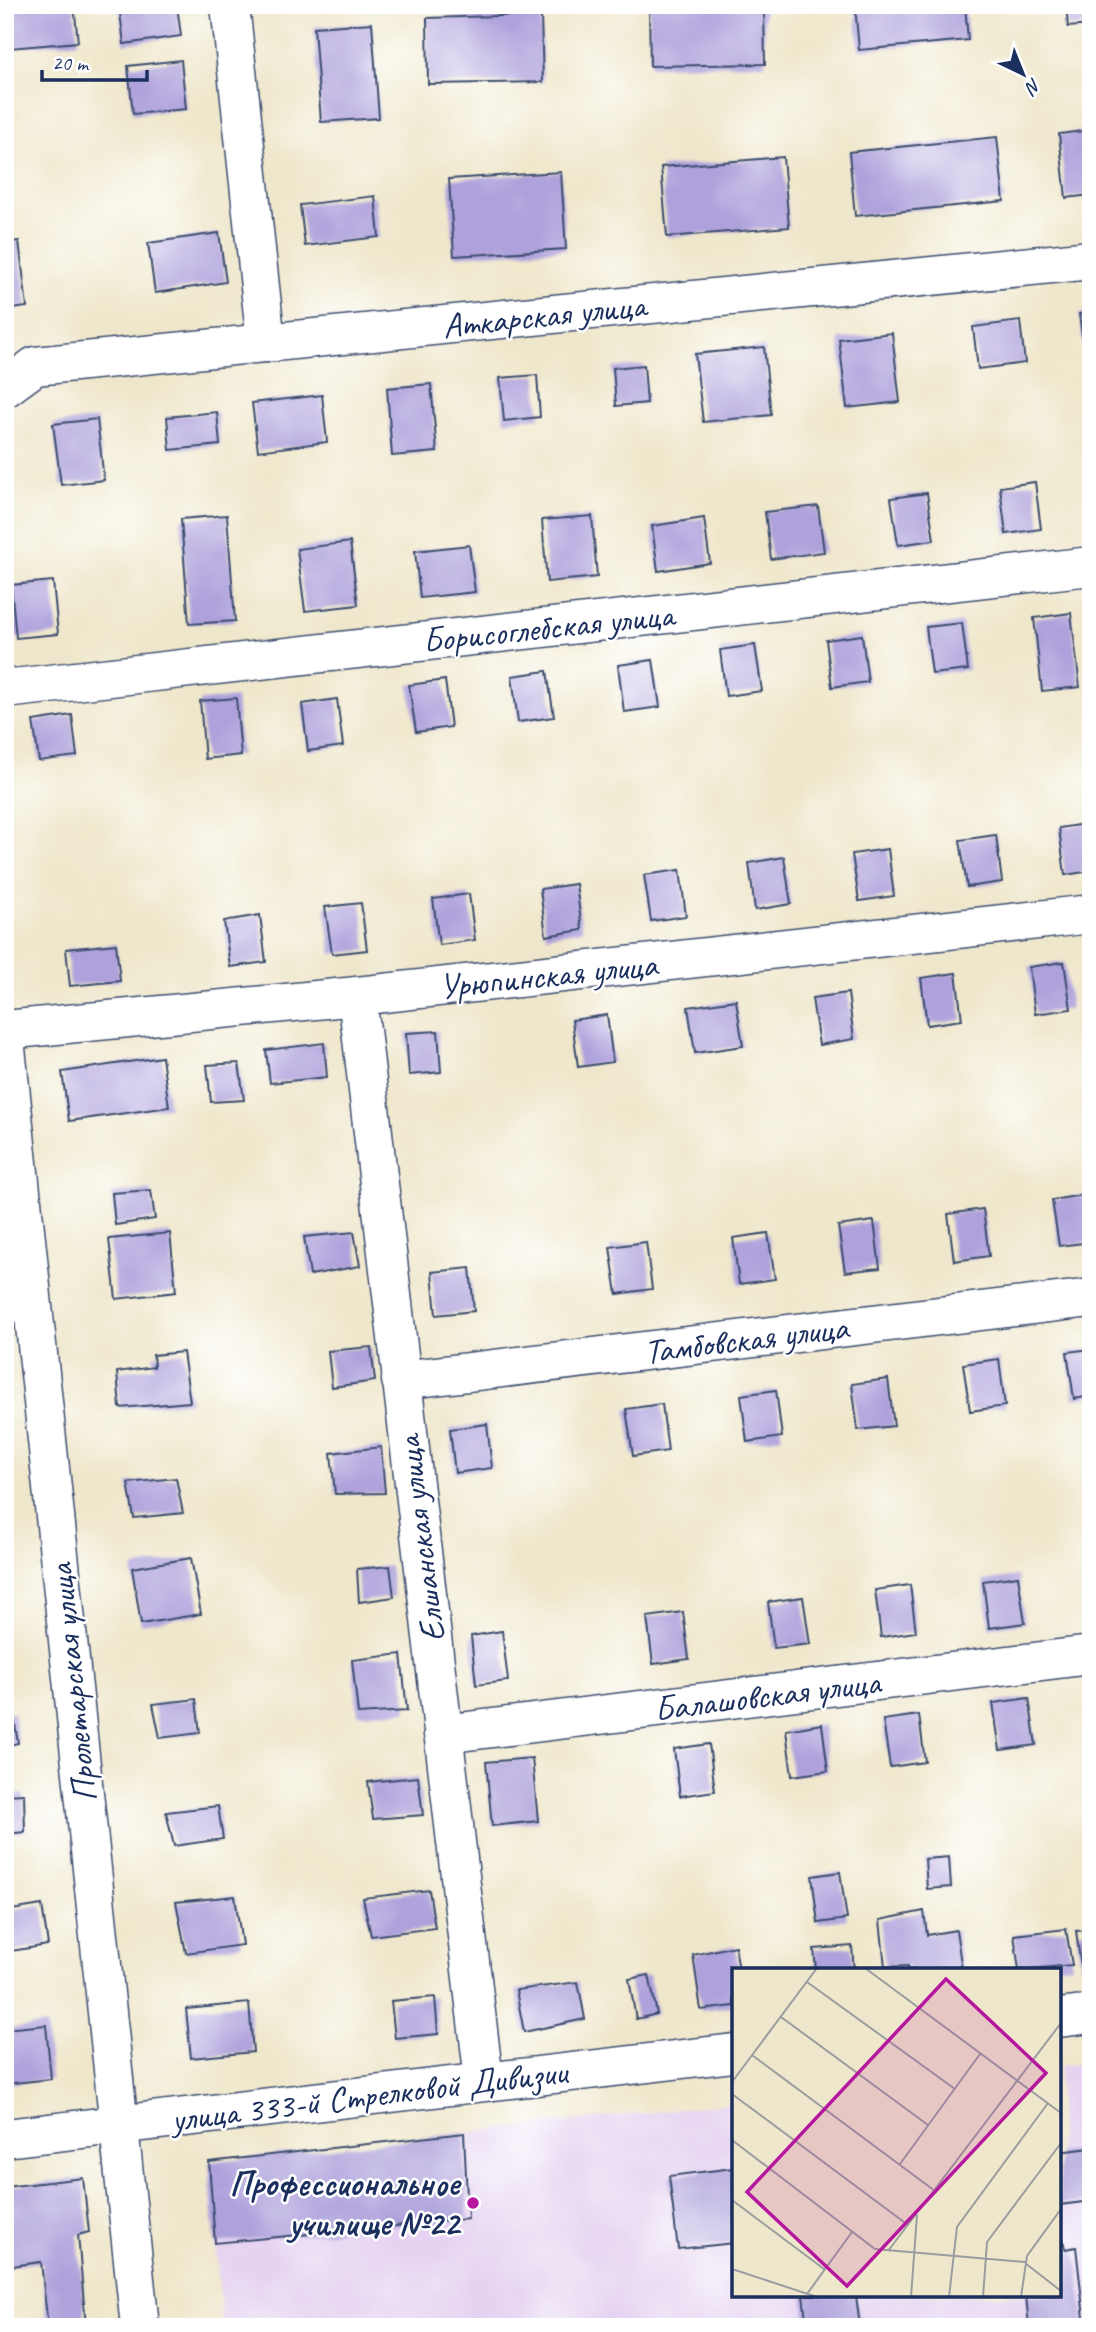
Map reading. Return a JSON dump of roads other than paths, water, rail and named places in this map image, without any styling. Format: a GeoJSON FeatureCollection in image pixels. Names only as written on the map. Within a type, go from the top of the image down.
{"type":"FeatureCollection","features":[{"type":"Feature","properties":{"kind":"street"},"geometry":{"type":"LineString","coordinates":[[230,5],[266,343]]}},
{"type":"Feature","properties":{"kind":"street","name":"Аткарская улица"},"geometry":{"type":"LineString","coordinates":[[5,388],[35,366],[1091,260]]}},
{"type":"Feature","properties":{"kind":"street","name":"Борисоглебская улица"},"geometry":{"type":"LineString","coordinates":[[5,689],[1091,566]]}},
{"type":"Feature","properties":{"kind":"street","name":"Урюпинская улица"},"geometry":{"type":"LineString","coordinates":[[5,1030],[357,996],[1091,914]]}},
{"type":"Feature","properties":{"kind":"street","name":"Елшанская улица"},"geometry":{"type":"LineString","coordinates":[[357,996],[484,2081]]}},
{"type":"Feature","properties":{"kind":"street","name":"Пролетарская улица"},"geometry":{"type":"LineString","coordinates":[[5,1040],[140,2327]]}},
{"type":"Feature","properties":{"kind":"street","name":"Тамбовская улица"},"geometry":{"type":"LineString","coordinates":[[401,1380],[1091,1298]]}},
{"type":"Feature","properties":{"kind":"street","name":"Балашовская улица"},"geometry":{"type":"LineString","coordinates":[[443,1734],[1091,1655]]}},
{"type":"Feature","properties":{"kind":"street"},"geometry":{"type":"LineString","coordinates":[[1061,2018],[1091,2014]]}},
{"type":"Feature","properties":{"kind":"street","name":"улица 333-й Стрелковой Дивизии"},"geometry":{"type":"LineString","coordinates":[[5,2138],[732,2053]]}},
{"type":"Feature","properties":{"kind":"place","name":"Профессиональное училище №22"},"geometry":{"type":"Point","coordinates":[473,2203]}}]}
